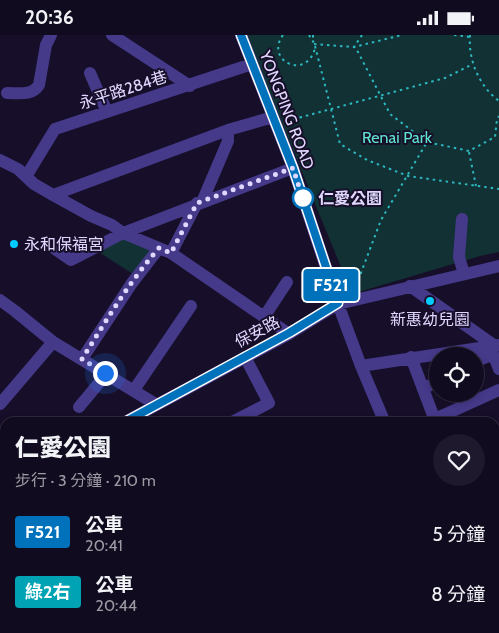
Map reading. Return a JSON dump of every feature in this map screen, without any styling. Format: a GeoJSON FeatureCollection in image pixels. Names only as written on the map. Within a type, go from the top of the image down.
{"type":"FeatureCollection","features":[{"type":"Feature","properties":{"kind":"street"},"geometry":{"type":"LineString","coordinates":[[7,93],[29,93],[36,90],[39,85],[46,45],[51,35]]}},
{"type":"Feature","properties":{"kind":"street"},"geometry":{"type":"LineString","coordinates":[[112,35],[190,86]]}},
{"type":"Feature","properties":{"kind":"street","name":"YONGPING ROAD"},"geometry":{"type":"LineString","coordinates":[[241,35],[293,168],[338,303],[382,417]]}},
{"type":"Feature","properties":{"kind":"street","name":"永平路284巷"},"geometry":{"type":"LineString","coordinates":[[27,175],[55,129],[252,64]]}},
{"type":"Feature","properties":{"kind":"street"},"geometry":{"type":"LineString","coordinates":[[90,73],[107,112]]}},
{"type":"Feature","properties":{"kind":"street"},"geometry":{"type":"LineString","coordinates":[[52,195],[228,130],[274,120]]}},
{"type":"Feature","properties":{"kind":"street"},"geometry":{"type":"LineString","coordinates":[[171,253],[200,203],[228,141],[228,130]]}},
{"type":"Feature","properties":{"kind":"street"},"geometry":{"type":"LineString","coordinates":[[0,161],[18,169],[27,175],[34,184],[91,216],[112,225],[123,233],[171,253],[289,333]]}},
{"type":"Feature","properties":{"kind":"street"},"geometry":{"type":"LineString","coordinates":[[55,249],[71,260],[123,233],[293,168]]}},
{"type":"Feature","properties":{"kind":"street"},"geometry":{"type":"LineString","coordinates":[[462,219],[459,257],[464,274]]}},
{"type":"Feature","properties":{"kind":"street"},"geometry":{"type":"LineString","coordinates":[[82,359],[132,283],[159,248]]}},
{"type":"Feature","properties":{"kind":"street","name":"保安路"},"geometry":{"type":"LineString","coordinates":[[134,417],[289,333],[338,303],[464,274],[496,269]]}},
{"type":"Feature","properties":{"kind":"street"},"geometry":{"type":"LineString","coordinates":[[264,317],[287,282]]}},
{"type":"Feature","properties":{"kind":"street"},"geometry":{"type":"LineString","coordinates":[[410,286],[494,348],[499,369]]}},
{"type":"Feature","properties":{"kind":"street"},"geometry":{"type":"LineString","coordinates":[[0,300],[53,342],[156,405]]}},
{"type":"Feature","properties":{"kind":"street"},"geometry":{"type":"LineString","coordinates":[[134,390],[192,306]]}},
{"type":"Feature","properties":{"kind":"street"},"geometry":{"type":"LineString","coordinates":[[0,404],[53,342]]}},
{"type":"Feature","properties":{"kind":"street"},"geometry":{"type":"LineString","coordinates":[[361,366],[411,357],[494,348]]}},
{"type":"Feature","properties":{"kind":"street"},"geometry":{"type":"LineString","coordinates":[[245,357],[268,403],[251,417]]}},
{"type":"Feature","properties":{"kind":"street"},"geometry":{"type":"LineString","coordinates":[[411,357],[434,417]]}},
{"type":"Feature","properties":{"kind":"street"},"geometry":{"type":"LineString","coordinates":[[79,407],[105,373]]}},
{"type":"Feature","properties":{"kind":"street"},"geometry":{"type":"LineString","coordinates":[[423,389],[429,386]]}},
{"type":"Feature","properties":{"kind":"street"},"geometry":{"type":"LineString","coordinates":[[443,417],[499,390]]}},
{"type":"Feature","properties":{"kind":"path"},"geometry":{"type":"LineString","coordinates":[[283,35],[279,41],[279,53],[286,63],[292,65],[304,64],[312,57],[314,44],[309,35]]}},
{"type":"Feature","properties":{"kind":"path"},"geometry":{"type":"LineString","coordinates":[[313,35],[340,144],[367,160],[408,176],[499,189]]}},
{"type":"Feature","properties":{"kind":"path"},"geometry":{"type":"LineString","coordinates":[[354,47],[362,35]]}},
{"type":"Feature","properties":{"kind":"path"},"geometry":{"type":"LineString","coordinates":[[314,44],[354,47],[402,35]]}},
{"type":"Feature","properties":{"kind":"path"},"geometry":{"type":"LineString","coordinates":[[454,35],[470,36],[473,64],[481,81],[492,96],[499,101]]}},
{"type":"Feature","properties":{"kind":"path"},"geometry":{"type":"LineString","coordinates":[[354,47],[390,114],[427,142],[469,151],[495,137],[499,116]]}},
{"type":"Feature","properties":{"kind":"path"},"geometry":{"type":"LineString","coordinates":[[274,120],[332,108],[445,77],[473,64]]}},
{"type":"Feature","properties":{"kind":"path"},"geometry":{"type":"LineString","coordinates":[[356,286],[381,220],[427,142]]}},
{"type":"Feature","properties":{"kind":"path"},"geometry":{"type":"LineString","coordinates":[[469,151],[476,186]]}},
{"type":"Feature","properties":{"kind":"green space","name":"Renai Park"},"geometry":{"type":"Polygon","coordinates":[[[246,35],[499,35],[499,252],[352,294],[246,35]]]}},
{"type":"Feature","properties":{"kind":"green space"},"geometry":{"type":"Polygon","coordinates":[[[132,235],[154,249],[133,274],[97,251],[132,235]]]}},
{"type":"Feature","properties":{"kind":"bus line","name":"F521"},"geometry":{"type":"LineString","coordinates":[[134,417],[289,333],[338,303],[293,168],[241,35]]}},
{"type":"Feature","properties":{"kind":"place","name":"仁愛公園"},"geometry":{"type":"Point","coordinates":[303,198]}},
{"type":"Feature","properties":{"kind":"place","name":"永和保福宮"},"geometry":{"type":"Point","coordinates":[14,244]}},
{"type":"Feature","properties":{"kind":"place","name":"新惠幼兒園"},"geometry":{"type":"Point","coordinates":[430,301]}},
{"type":"Feature","properties":{"kind":"route"},"geometry":{"type":"LineString","coordinates":[[105,373],[82,359],[150,258],[159,248],[171,253],[197,203],[293,168],[304,202],[303,198]]}}]}
